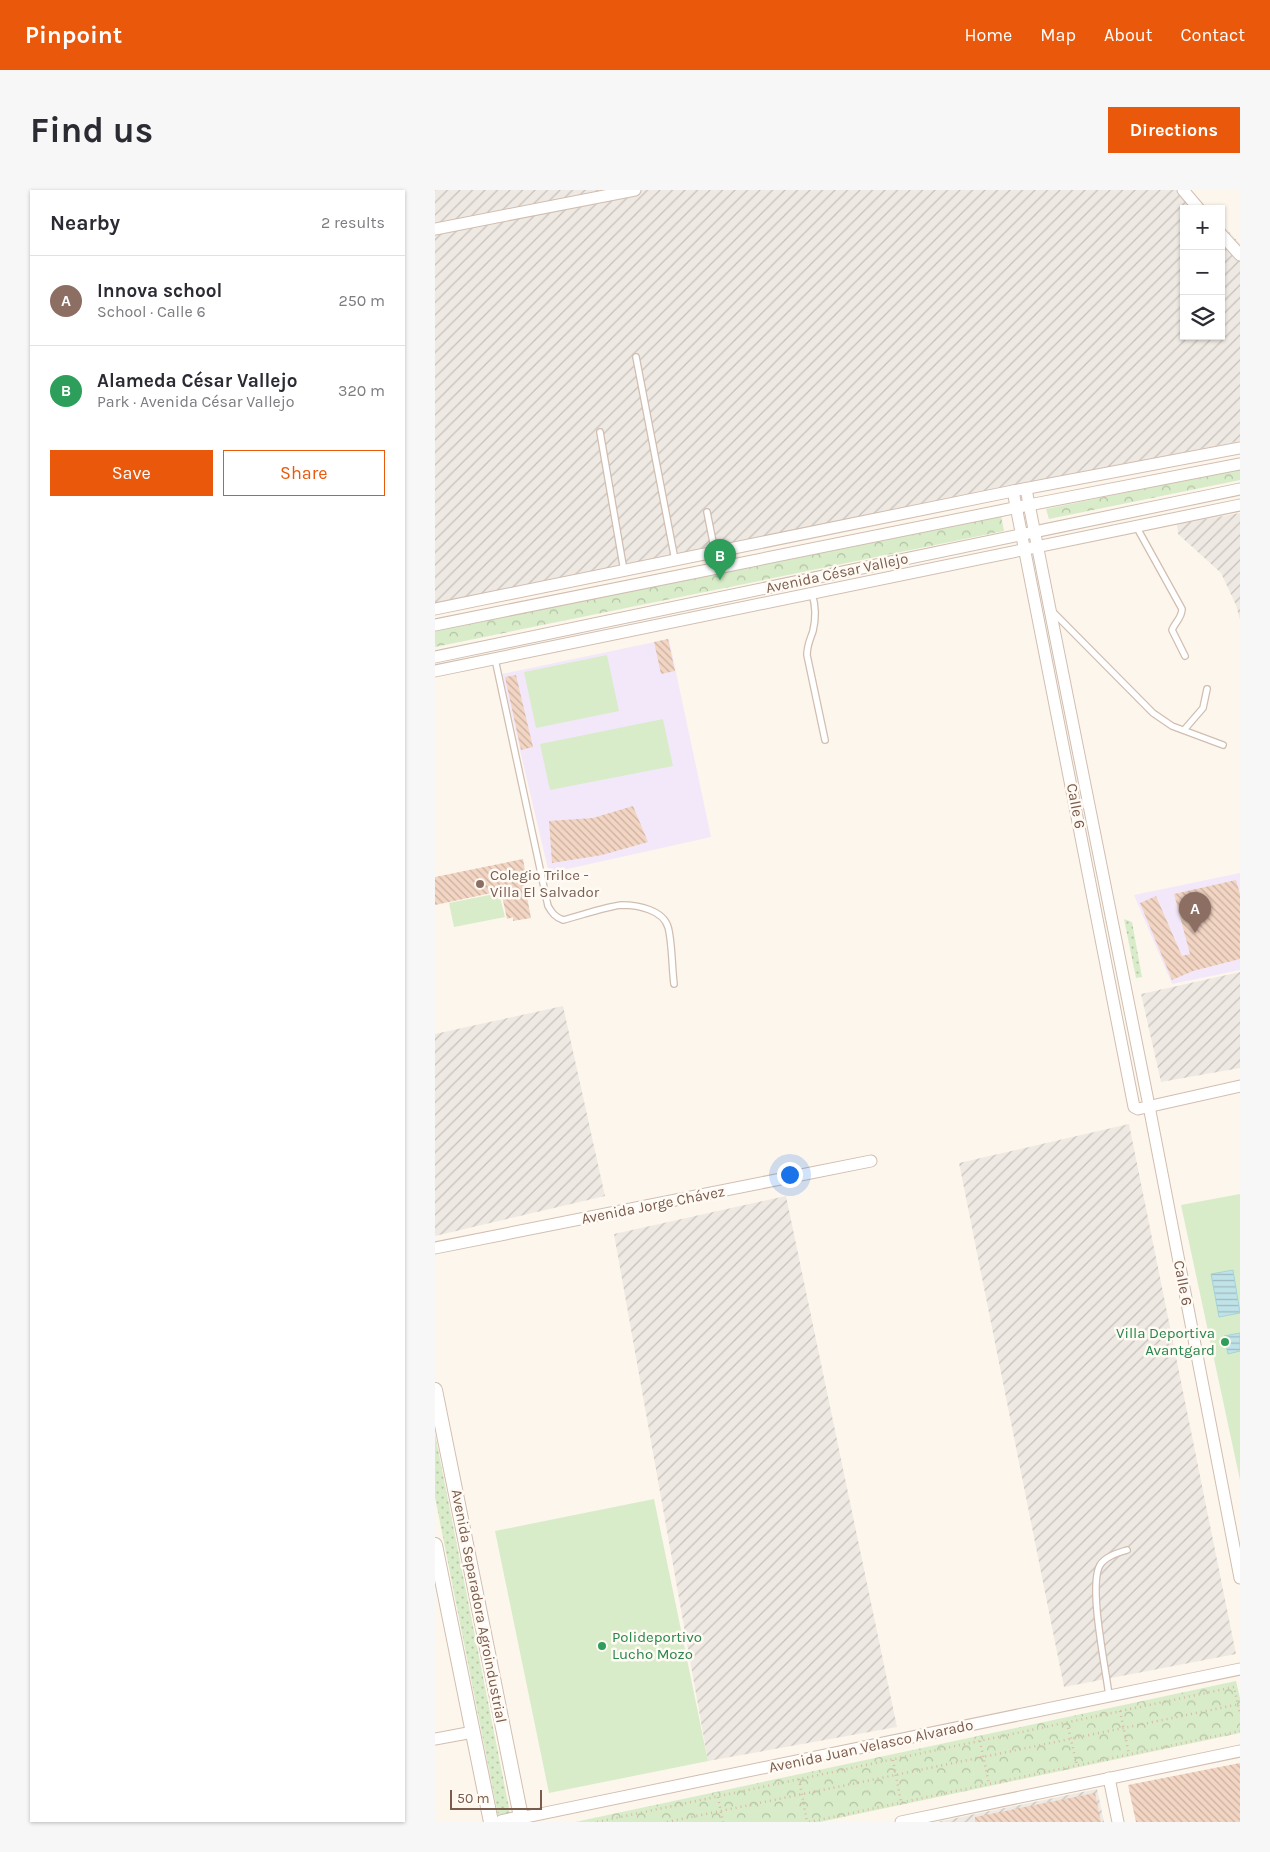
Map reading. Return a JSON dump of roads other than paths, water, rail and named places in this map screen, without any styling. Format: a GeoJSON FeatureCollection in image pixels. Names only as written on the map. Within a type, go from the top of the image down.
{"type":"FeatureCollection","features":[{"type":"Feature","properties":{"kind":"street"},"geometry":{"type":"LineString","coordinates":[[435,229],[635,190]]}},
{"type":"Feature","properties":{"kind":"street"},"geometry":{"type":"LineString","coordinates":[[1183,190],[1196,205]]}},
{"type":"Feature","properties":{"kind":"street"},"geometry":{"type":"LineString","coordinates":[[1225,238],[1240,255]]}},
{"type":"Feature","properties":{"kind":"street"},"geometry":{"type":"LineString","coordinates":[[435,609],[1013,491],[1240,448]]}},
{"type":"Feature","properties":{"kind":"street","name":"Avenida César Vallejo"},"geometry":{"type":"LineString","coordinates":[[435,625],[1016,507],[1240,464]]}},
{"type":"Feature","properties":{"kind":"street","name":"Calle 6"},"geometry":{"type":"LineString","coordinates":[[1025,489],[1149,1106],[1240,1578]]}},
{"type":"Feature","properties":{"kind":"street","name":"Avenida César Vallejo"},"geometry":{"type":"LineString","coordinates":[[435,657],[1240,489]]}},
{"type":"Feature","properties":{"kind":"street","name":"Calle 6"},"geometry":{"type":"LineString","coordinates":[[1013,491],[1134,1107],[1138,1109],[1149,1106]]}},
{"type":"Feature","properties":{"kind":"street","name":"Avenida César Vallejo"},"geometry":{"type":"LineString","coordinates":[[435,671],[1240,505]]}},
{"type":"Feature","properties":{"kind":"street"},"geometry":{"type":"LineString","coordinates":[[1032,586],[1045,583]]}},
{"type":"Feature","properties":{"kind":"street"},"geometry":{"type":"LineString","coordinates":[[1041,631],[1053,628]]}},
{"type":"Feature","properties":{"kind":"street"},"geometry":{"type":"LineString","coordinates":[[1059,724],[1072,721]]}},
{"type":"Feature","properties":{"kind":"street"},"geometry":{"type":"LineString","coordinates":[[1082,838],[1095,836]]}},
{"type":"Feature","properties":{"kind":"street"},"geometry":{"type":"LineString","coordinates":[[1118,1021],[1131,1019]]}},
{"type":"Feature","properties":{"kind":"street"},"geometry":{"type":"LineString","coordinates":[[1149,1106],[1240,1086]]}},
{"type":"Feature","properties":{"kind":"street","name":"Avenida Jorge Chávez"},"geometry":{"type":"LineString","coordinates":[[435,1248],[871,1161]]}},
{"type":"Feature","properties":{"kind":"street","name":"Avenida Separadora Agroindustrial"},"geometry":{"type":"LineString","coordinates":[[435,1390],[522,1820]]}},
{"type":"Feature","properties":{"kind":"street","name":"Avenida Separadora Agroindustrial"},"geometry":{"type":"LineString","coordinates":[[435,1547],[491,1822]]}},
{"type":"Feature","properties":{"kind":"street","name":"Avenida Juan Velasco Alvarado"},"geometry":{"type":"LineString","coordinates":[[502,1822],[522,1820],[1240,1669]]}},
{"type":"Feature","properties":{"kind":"street"},"geometry":{"type":"LineString","coordinates":[[435,1739],[473,1732]]}},
{"type":"Feature","properties":{"kind":"street"},"geometry":{"type":"LineString","coordinates":[[901,1822],[1240,1750]]}},
{"type":"Feature","properties":{"kind":"street"},"geometry":{"type":"LineString","coordinates":[[1109,1778],[1118,1822]]}},
{"type":"Feature","properties":{"kind":"lane"},"geometry":{"type":"LineString","coordinates":[[636,357],[675,560]]}},
{"type":"Feature","properties":{"kind":"lane"},"geometry":{"type":"LineString","coordinates":[[600,432],[623,571]]}},
{"type":"Feature","properties":{"kind":"lane"},"geometry":{"type":"LineString","coordinates":[[707,512],[715,552]]}},
{"type":"Feature","properties":{"kind":"lane"},"geometry":{"type":"LineString","coordinates":[[1136,526],[1182,609],[1182,614],[1172,630],[1185,656]]}},
{"type":"Feature","properties":{"kind":"lane"},"geometry":{"type":"LineString","coordinates":[[812,594],[816,607],[813,632],[807,644],[807,655],[825,740]]}},
{"type":"Feature","properties":{"kind":"lane"},"geometry":{"type":"LineString","coordinates":[[1049,608],[1153,713],[1172,726],[1223,745]]}},
{"type":"Feature","properties":{"kind":"lane"},"geometry":{"type":"LineString","coordinates":[[495,659],[548,906],[551,912],[555,917],[563,920],[621,905],[657,913],[664,918],[668,927],[674,984]]}},
{"type":"Feature","properties":{"kind":"lane"},"geometry":{"type":"LineString","coordinates":[[1184,730],[1203,708],[1207,689]]}},
{"type":"Feature","properties":{"kind":"lane"},"geometry":{"type":"LineString","coordinates":[[1109,1696],[1095,1596],[1098,1570],[1101,1563],[1107,1558],[1127,1550]]}},
{"type":"Feature","properties":{"kind":"water"},"geometry":{"type":"Polygon","coordinates":[[[1233,1270],[1240,1313],[1219,1317],[1211,1274],[1233,1270]]]}},
{"type":"Feature","properties":{"kind":"water"},"geometry":{"type":"Polygon","coordinates":[[[1240,1333],[1240,1351],[1228,1354],[1224,1336],[1240,1333]]]}},
{"type":"Feature","properties":{"kind":"place","name":"Alameda César Vallejo"},"geometry":{"type":"Point","coordinates":[720,580]}},
{"type":"Feature","properties":{"kind":"place","name":"Colegio Trilce - Villa El Salvador"},"geometry":{"type":"Point","coordinates":[480,884]}},
{"type":"Feature","properties":{"kind":"place","name":"Innova school"},"geometry":{"type":"Point","coordinates":[1195,933]}},
{"type":"Feature","properties":{"kind":"place","name":"Villa Deportiva Avantgard"},"geometry":{"type":"Point","coordinates":[1225,1342]}},
{"type":"Feature","properties":{"kind":"place","name":"Polideportivo Lucho Mozo"},"geometry":{"type":"Point","coordinates":[602,1646]}}]}
